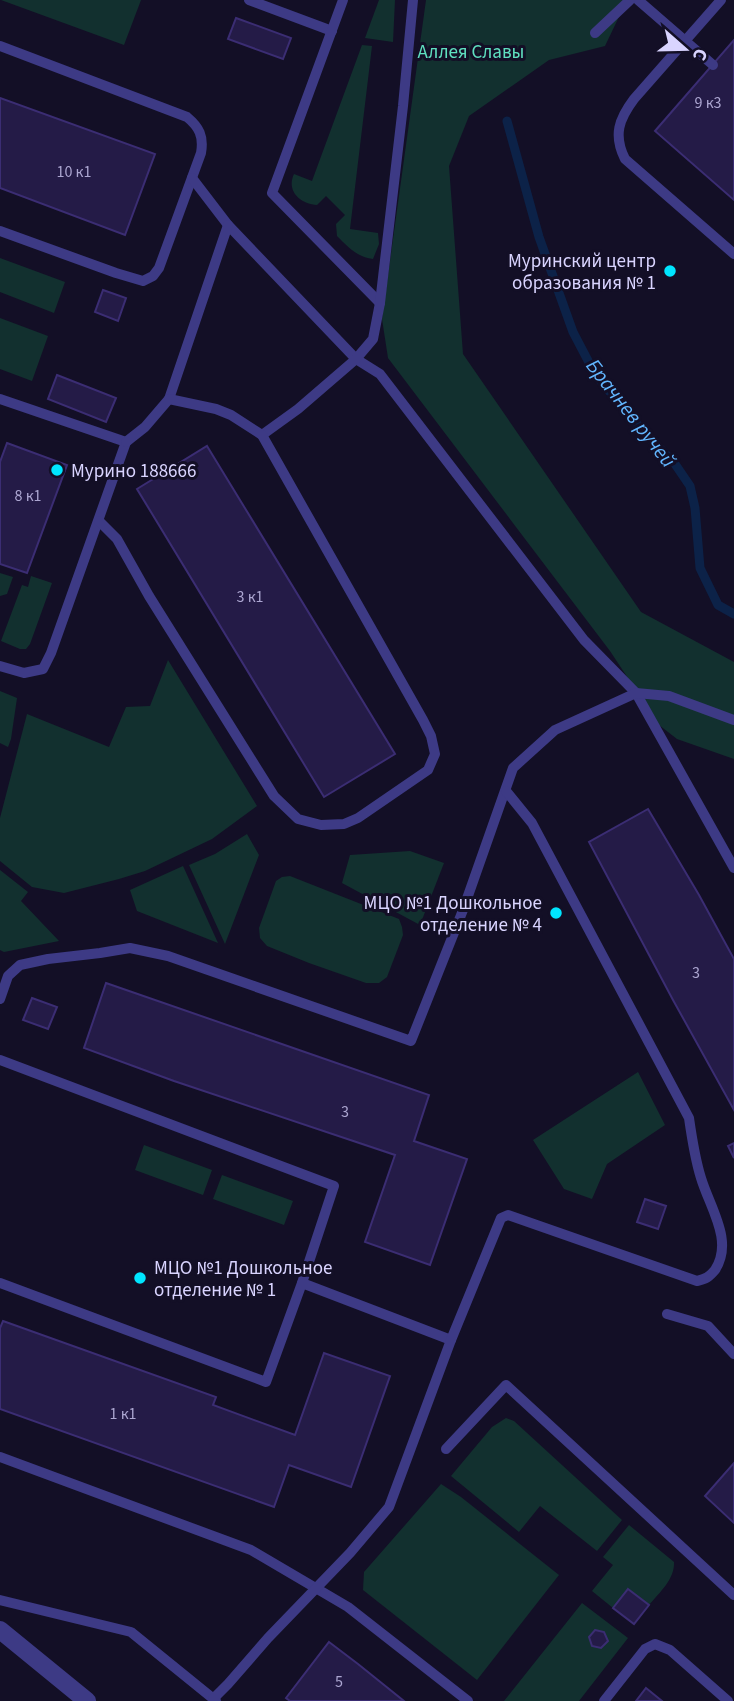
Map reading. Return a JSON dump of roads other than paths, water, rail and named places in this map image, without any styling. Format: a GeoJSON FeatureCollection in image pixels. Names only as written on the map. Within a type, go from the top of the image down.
{"type":"FeatureCollection","features":[{"type":"Feature","properties":{"kind":"street"},"geometry":{"type":"LineString","coordinates":[[0,1630],[87,1701]]}},
{"type":"Feature","properties":{"kind":"lane"},"geometry":{"type":"LineString","coordinates":[[249,0],[332,31]]}},
{"type":"Feature","properties":{"kind":"lane"},"geometry":{"type":"LineString","coordinates":[[344,0],[272,193],[380,303]]}},
{"type":"Feature","properties":{"kind":"lane"},"geometry":{"type":"LineString","coordinates":[[261,435],[298,409],[356,359],[373,339],[380,303],[413,0]]}},
{"type":"Feature","properties":{"kind":"lane"},"geometry":{"type":"LineString","coordinates":[[595,33],[630,0]]}},
{"type":"Feature","properties":{"kind":"lane"},"geometry":{"type":"LineString","coordinates":[[638,0],[713,65]]}},
{"type":"Feature","properties":{"kind":"lane"},"geometry":{"type":"LineString","coordinates":[[721,0],[624,113],[618,132],[619,147],[625,159],[734,254]]}},
{"type":"Feature","properties":{"kind":"lane"},"geometry":{"type":"LineString","coordinates":[[0,46],[187,117],[198,126],[203,142],[159,268],[153,276],[143,281],[0,231]]}},
{"type":"Feature","properties":{"kind":"lane"},"geometry":{"type":"LineString","coordinates":[[192,178],[228,225],[356,359],[380,374],[584,640],[636,693],[734,868]]}},
{"type":"Feature","properties":{"kind":"lane"},"geometry":{"type":"LineString","coordinates":[[0,666],[24,673],[43,669],[126,442],[145,427],[169,399],[228,225]]}},
{"type":"Feature","properties":{"kind":"lane"},"geometry":{"type":"LineString","coordinates":[[0,399],[126,442]]}},
{"type":"Feature","properties":{"kind":"lane"},"geometry":{"type":"LineString","coordinates":[[99,521],[117,539],[149,596],[274,796],[298,820],[321,825],[344,824],[358,818],[428,770],[435,754],[431,736],[261,435],[231,415],[216,409],[169,399]]}},
{"type":"Feature","properties":{"kind":"lane"},"geometry":{"type":"LineString","coordinates":[[0,999],[8,976],[20,965],[130,948],[168,956],[411,1041],[463,910],[513,768],[555,730],[636,693],[669,696],[734,720]]}},
{"type":"Feature","properties":{"kind":"lane"},"geometry":{"type":"LineString","coordinates":[[0,1600],[131,1632],[215,1700],[268,1637],[316,1589],[389,1507],[501,1218],[508,1215],[697,1281],[708,1279],[720,1265],[725,1254],[725,1237],[701,1181],[690,1118],[532,823],[506,791]]}},
{"type":"Feature","properties":{"kind":"lane"},"geometry":{"type":"LineString","coordinates":[[0,1060],[334,1186],[266,1382],[0,1283]]}},
{"type":"Feature","properties":{"kind":"lane"},"geometry":{"type":"LineString","coordinates":[[302,1283],[452,1340]]}},
{"type":"Feature","properties":{"kind":"lane"},"geometry":{"type":"LineString","coordinates":[[667,1314],[708,1326],[734,1354]]}},
{"type":"Feature","properties":{"kind":"lane"},"geometry":{"type":"LineString","coordinates":[[446,1449],[506,1385],[734,1595]]}},
{"type":"Feature","properties":{"kind":"lane"},"geometry":{"type":"LineString","coordinates":[[0,1457],[251,1550],[348,1607],[468,1701]]}},
{"type":"Feature","properties":{"kind":"lane"},"geometry":{"type":"LineString","coordinates":[[604,1701],[645,1649],[655,1644],[670,1650],[728,1701]]}},
{"type":"Feature","properties":{"kind":"waterway","name":"Брачнев ручей"},"geometry":{"type":"LineString","coordinates":[[507,121],[539,237],[573,332],[595,374],[641,429],[675,464],[690,486],[695,508],[700,568],[718,605],[734,614]]}},
{"type":"Feature","properties":{"kind":"place","name":"Муринский центр образования № 1"},"geometry":{"type":"Point","coordinates":[670,271]}},
{"type":"Feature","properties":{"kind":"place","name":"Мурино 188666"},"geometry":{"type":"Point","coordinates":[57,470]}},
{"type":"Feature","properties":{"kind":"place","name":"МЦО №1 Дошкольное отделение № 4"},"geometry":{"type":"Point","coordinates":[556,913]}},
{"type":"Feature","properties":{"kind":"place","name":"МЦО №1 Дошкольное отделение № 1"},"geometry":{"type":"Point","coordinates":[140,1278]}},
{"type":"Feature","properties":{"kind":"park label","name":"Аллея Славы"},"geometry":{"type":"Point","coordinates":[471,51]}}]}
